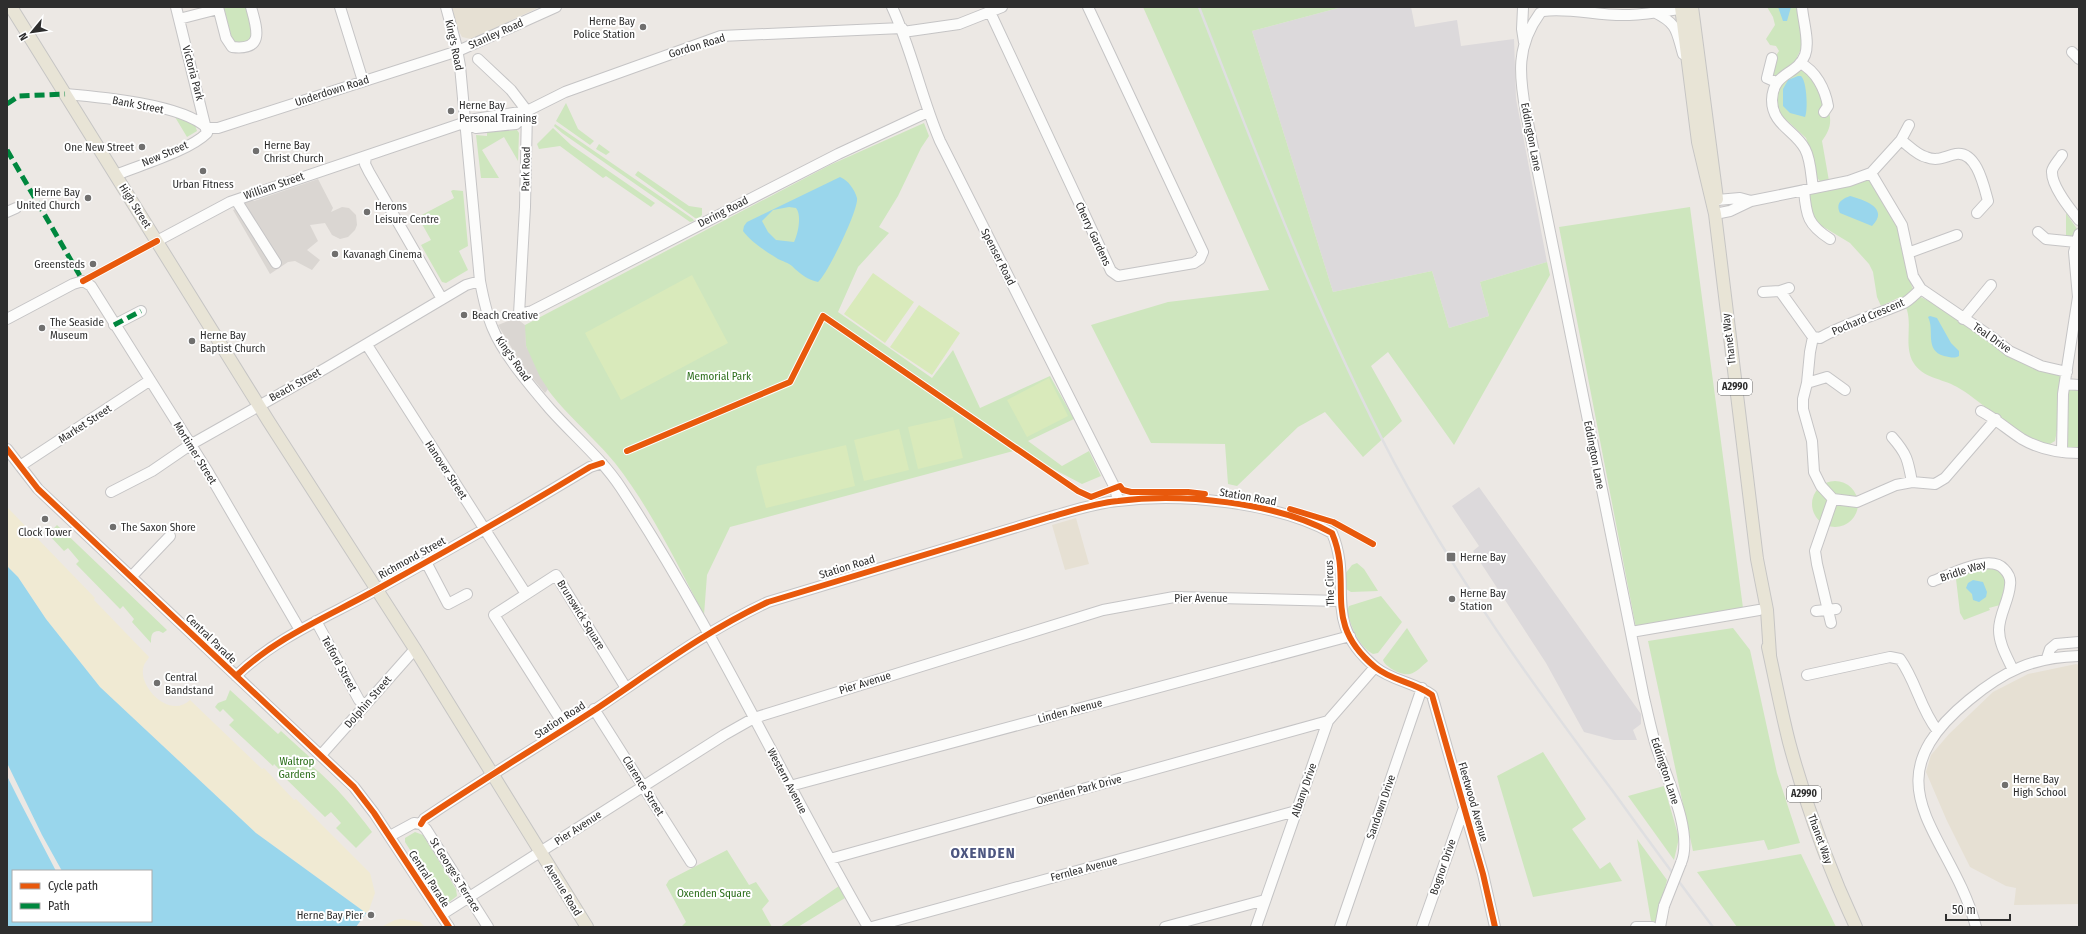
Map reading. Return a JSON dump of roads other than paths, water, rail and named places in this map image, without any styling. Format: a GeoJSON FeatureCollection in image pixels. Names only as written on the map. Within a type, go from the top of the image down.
{"type":"FeatureCollection","features":[{"type":"Feature","properties":{"kind":"main road","name":"High Street"},"geometry":{"type":"LineString","coordinates":[[11,7],[259,405],[415,649]]}},
{"type":"Feature","properties":{"kind":"main road","name":"Thanet Way"},"geometry":{"type":"LineString","coordinates":[[1687,8],[1690,79],[1698,142],[1714,200]]}},
{"type":"Feature","properties":{"kind":"main road","name":"Thanet Way"},"geometry":{"type":"LineString","coordinates":[[1687,8],[1714,200],[1714,214],[1757,559],[1767,610],[1770,655]]}},
{"type":"Feature","properties":{"kind":"main road","name":"Thanet Way"},"geometry":{"type":"LineString","coordinates":[[1757,559],[1759,610],[1770,655],[1779,703],[1799,777],[1824,851],[1856,927]]}},
{"type":"Feature","properties":{"kind":"main road","name":"Avenue Road"},"geometry":{"type":"LineString","coordinates":[[415,649],[586,927]]}},
{"type":"Feature","properties":{"kind":"street","name":"Victoria Park"},"geometry":{"type":"LineString","coordinates":[[176,7],[207,128]]}},
{"type":"Feature","properties":{"kind":"street"},"geometry":{"type":"LineString","coordinates":[[179,18],[218,8],[226,38],[232,47],[239,48],[250,46],[256,41],[258,34],[251,7]]}},
{"type":"Feature","properties":{"kind":"street"},"geometry":{"type":"LineString","coordinates":[[340,7],[363,82]]}},
{"type":"Feature","properties":{"kind":"street","name":"King's Road"},"geometry":{"type":"LineString","coordinates":[[446,7],[458,51],[480,281],[484,303],[493,330],[506,353],[550,409],[602,463],[628,500],[708,634]]}},
{"type":"Feature","properties":{"kind":"street","name":"Stanley Road"},"geometry":{"type":"LineString","coordinates":[[458,51],[556,7]]}},
{"type":"Feature","properties":{"kind":"street","name":"Spenser Road"},"geometry":{"type":"LineString","coordinates":[[892,7],[902,30],[928,112],[940,141],[1114,488],[1118,501]]}},
{"type":"Feature","properties":{"kind":"street"},"geometry":{"type":"LineString","coordinates":[[902,30],[959,24],[1002,7]]}},
{"type":"Feature","properties":{"kind":"street","name":"Cherry Gardens"},"geometry":{"type":"LineString","coordinates":[[990,12],[1111,272],[1118,276],[1194,263],[1200,259],[1203,252],[1088,7]]}},
{"type":"Feature","properties":{"kind":"street"},"geometry":{"type":"LineString","coordinates":[[1523,7],[1528,14],[1557,8],[1580,12],[1627,16],[1656,9],[1687,8]]}},
{"type":"Feature","properties":{"kind":"street","name":"Eddington Lane"},"geometry":{"type":"LineString","coordinates":[[1523,7],[1522,29],[1524,42]]}},
{"type":"Feature","properties":{"kind":"street"},"geometry":{"type":"LineString","coordinates":[[1570,7],[1580,12]]}},
{"type":"Feature","properties":{"kind":"street"},"geometry":{"type":"LineString","coordinates":[[1802,7],[1807,47],[1805,56],[1800,63],[1776,82],[1773,95],[1773,113],[1777,120],[1801,141],[1806,151],[1809,189],[1807,216],[1811,224],[1830,239]]}},
{"type":"Feature","properties":{"kind":"street"},"geometry":{"type":"LineString","coordinates":[[1656,9],[1670,20],[1676,30],[1690,79]]}},
{"type":"Feature","properties":{"kind":"street","name":"Eddington Lane"},"geometry":{"type":"LineString","coordinates":[[1543,10],[1530,26],[1524,42],[1520,71],[1526,113],[1651,728],[1681,823],[1686,846],[1664,906],[1660,927]]}},
{"type":"Feature","properties":{"kind":"street","name":"Gordon Road"},"geometry":{"type":"LineString","coordinates":[[466,123],[476,128],[516,124],[527,111],[565,92],[721,36],[902,30]]}},
{"type":"Feature","properties":{"kind":"street","name":"Underdown Road"},"geometry":{"type":"LineString","coordinates":[[207,128],[218,128],[458,51]]}},
{"type":"Feature","properties":{"kind":"street"},"geometry":{"type":"LineString","coordinates":[[1772,58],[1767,78],[1776,82]]}},
{"type":"Feature","properties":{"kind":"street"},"geometry":{"type":"LineString","coordinates":[[478,59],[511,90],[527,111]]}},
{"type":"Feature","properties":{"kind":"street"},"geometry":{"type":"LineString","coordinates":[[1800,63],[1810,69],[1825,93],[1828,106],[1824,112]]}},
{"type":"Feature","properties":{"kind":"street","name":"Bank Street"},"geometry":{"type":"LineString","coordinates":[[65,94],[98,97],[170,111],[198,121],[207,128]]}},
{"type":"Feature","properties":{"kind":"street","name":"Park Road"},"geometry":{"type":"LineString","coordinates":[[519,314],[525,207],[527,111]]}},
{"type":"Feature","properties":{"kind":"street","name":"Dering Road"},"geometry":{"type":"LineString","coordinates":[[519,314],[532,311],[838,154],[928,112]]}},
{"type":"Feature","properties":{"kind":"street","name":"William Street"},"geometry":{"type":"LineString","coordinates":[[157,241],[223,205],[236,200],[466,123]]}},
{"type":"Feature","properties":{"kind":"street"},"geometry":{"type":"LineString","coordinates":[[1714,214],[1730,211],[1752,201],[1849,180],[1871,173],[1901,140],[1909,125]]}},
{"type":"Feature","properties":{"kind":"street","name":"New Street"},"geometry":{"type":"LineString","coordinates":[[116,175],[202,138],[207,133],[207,128]]}},
{"type":"Feature","properties":{"kind":"street"},"geometry":{"type":"LineString","coordinates":[[1901,140],[1924,157],[1936,160],[1957,154],[1962,155],[1974,163],[1979,170],[1988,201],[1977,213]]}},
{"type":"Feature","properties":{"kind":"street"},"geometry":{"type":"LineString","coordinates":[[2062,155],[2053,168],[2053,178],[2069,208],[2079,220]]}},
{"type":"Feature","properties":{"kind":"street"},"geometry":{"type":"LineString","coordinates":[[366,156],[365,164],[369,172],[442,299]]}},
{"type":"Feature","properties":{"kind":"street","name":"Teal Drive"},"geometry":{"type":"LineString","coordinates":[[1871,173],[1902,225],[1913,276],[1921,289],[1993,338],[2009,352],[2041,366],[2067,372]]}},
{"type":"Feature","properties":{"kind":"street"},"geometry":{"type":"LineString","coordinates":[[1714,200],[1740,198],[1752,201]]}},
{"type":"Feature","properties":{"kind":"street"},"geometry":{"type":"LineString","coordinates":[[236,200],[276,263]]}},
{"type":"Feature","properties":{"kind":"street"},"geometry":{"type":"LineString","coordinates":[[2038,232],[2046,239],[2077,238],[2074,252],[2078,277],[2078,297],[2065,384],[2062,452]]}},
{"type":"Feature","properties":{"kind":"street"},"geometry":{"type":"LineString","coordinates":[[1908,253],[1957,235]]}},
{"type":"Feature","properties":{"kind":"street","name":"Mortimer Street"},"geometry":{"type":"LineString","coordinates":[[8,318],[73,284],[83,281],[91,286],[190,445],[300,630]]}},
{"type":"Feature","properties":{"kind":"street","name":"Beach Street"},"geometry":{"type":"LineString","coordinates":[[111,492],[152,471],[190,445],[367,345],[466,285],[480,281]]}},
{"type":"Feature","properties":{"kind":"street","name":"Teal Drive"},"geometry":{"type":"LineString","coordinates":[[1964,319],[1990,285]]}},
{"type":"Feature","properties":{"kind":"street","name":"Pochard Crescent"},"geometry":{"type":"LineString","coordinates":[[1813,337],[1820,338],[1835,329],[1850,326],[1905,303],[1921,289]]}},
{"type":"Feature","properties":{"kind":"street"},"geometry":{"type":"LineString","coordinates":[[1763,292],[1785,290],[1813,337],[1807,382],[1802,399],[1803,409],[1812,442],[1814,472],[1821,486],[1833,499],[1857,502],[1896,485],[1912,482],[1935,484],[1945,478],[1996,419]]}},
{"type":"Feature","properties":{"kind":"street"},"geometry":{"type":"LineString","coordinates":[[114,325],[141,310]]}},
{"type":"Feature","properties":{"kind":"street","name":"Hanover Street"},"geometry":{"type":"LineString","coordinates":[[367,345],[526,594]]}},
{"type":"Feature","properties":{"kind":"street"},"geometry":{"type":"LineString","coordinates":[[1807,382],[1827,377],[1845,390]]}},
{"type":"Feature","properties":{"kind":"street","name":"Market Street"},"geometry":{"type":"LineString","coordinates":[[20,466],[149,381]]}},
{"type":"Feature","properties":{"kind":"street"},"geometry":{"type":"LineString","coordinates":[[2065,384],[2079,385]]}},
{"type":"Feature","properties":{"kind":"street"},"geometry":{"type":"LineString","coordinates":[[1981,411],[1996,419],[2022,438],[2038,446],[2062,452],[2079,454]]}},
{"type":"Feature","properties":{"kind":"street"},"geometry":{"type":"LineString","coordinates":[[1892,437],[1904,451],[1908,459],[1912,482]]}},
{"type":"Feature","properties":{"kind":"street","name":"Central Parade"},"geometry":{"type":"LineString","coordinates":[[7,449],[38,489],[322,755],[354,787],[390,836],[449,927]]}},
{"type":"Feature","properties":{"kind":"street","name":"Richmond Street"},"geometry":{"type":"LineString","coordinates":[[236,676],[252,660],[300,630],[485,530],[590,467],[602,463]]}},
{"type":"Feature","properties":{"kind":"street"},"geometry":{"type":"LineString","coordinates":[[1831,623],[1832,609],[1815,551],[1833,499]]}},
{"type":"Feature","properties":{"kind":"street","name":"Station Road"},"geometry":{"type":"LineString","coordinates":[[420,824],[424,819],[492,774],[566,728],[708,634],[745,612],[768,602],[1050,517],[1118,501],[1206,500],[1248,505],[1316,524],[1332,533]]}},
{"type":"Feature","properties":{"kind":"street","name":"The Circus"},"geometry":{"type":"LineString","coordinates":[[1332,533],[1340,559],[1340,601],[1343,621],[1358,651],[1375,667],[1392,677],[1422,688]]}},
{"type":"Feature","properties":{"kind":"street"},"geometry":{"type":"LineString","coordinates":[[132,576],[170,536]]}},
{"type":"Feature","properties":{"kind":"street"},"geometry":{"type":"LineString","coordinates":[[426,562],[448,604],[467,594]]}},
{"type":"Feature","properties":{"kind":"street","name":"Bridle Way"},"geometry":{"type":"LineString","coordinates":[[1933,580],[1985,563],[1991,562],[2002,566],[2008,573],[2010,585],[2001,614],[2000,636],[2013,670]]}},
{"type":"Feature","properties":{"kind":"street","name":"Brunswick Square"},"geometry":{"type":"LineString","coordinates":[[566,728],[494,615],[556,575],[626,688]]}},
{"type":"Feature","properties":{"kind":"street","name":"Pier Avenue"},"geometry":{"type":"LineString","coordinates":[[441,914],[540,853],[643,786],[754,718],[1103,610],[1174,597],[1340,601]]}},
{"type":"Feature","properties":{"kind":"street"},"geometry":{"type":"LineString","coordinates":[[1816,611],[1832,609]]}},
{"type":"Feature","properties":{"kind":"street"},"geometry":{"type":"LineString","coordinates":[[1631,632],[1759,610]]}},
{"type":"Feature","properties":{"kind":"street","name":"Telford Street"},"geometry":{"type":"LineString","coordinates":[[316,622],[356,694],[364,705]]}},
{"type":"Feature","properties":{"kind":"street","name":"Western Avenue"},"geometry":{"type":"LineString","coordinates":[[708,634],[868,927]]}},
{"type":"Feature","properties":{"kind":"street","name":"Linden Avenue"},"geometry":{"type":"LineString","coordinates":[[790,786],[1350,636]]}},
{"type":"Feature","properties":{"kind":"street"},"geometry":{"type":"LineString","coordinates":[[2047,658],[2050,649],[2056,644],[2079,642]]}},
{"type":"Feature","properties":{"kind":"street","name":"Dolphin Street"},"geometry":{"type":"LineString","coordinates":[[322,755],[364,705],[415,649]]}},
{"type":"Feature","properties":{"kind":"street"},"geometry":{"type":"LineString","coordinates":[[1976,927],[1962,884],[1926,816],[1919,797],[1917,782],[1920,761],[1927,744],[1937,730],[1949,717],[1983,689],[2013,670],[2047,658],[2079,656]]}},
{"type":"Feature","properties":{"kind":"street"},"geometry":{"type":"LineString","coordinates":[[1807,675],[1890,657],[1900,659],[1907,669],[1927,716],[1937,730]]}},
{"type":"Feature","properties":{"kind":"street","name":"Albany Drive"},"geometry":{"type":"LineString","coordinates":[[1256,927],[1328,721],[1375,667]]}},
{"type":"Feature","properties":{"kind":"street","name":"Fleetwood Avenue"},"geometry":{"type":"LineString","coordinates":[[1422,688],[1432,695],[1483,874],[1495,927]]}},
{"type":"Feature","properties":{"kind":"street","name":"Sandown Drive"},"geometry":{"type":"LineString","coordinates":[[1340,927],[1422,688]]}},
{"type":"Feature","properties":{"kind":"street","name":"Clarence Street"},"geometry":{"type":"LineString","coordinates":[[594,709],[691,862]]}},
{"type":"Feature","properties":{"kind":"street","name":"Oxenden Park Drive"},"geometry":{"type":"LineString","coordinates":[[830,859],[1328,721]]}},
{"type":"Feature","properties":{"kind":"street","name":"Bognor Drive"},"geometry":{"type":"LineString","coordinates":[[1422,927],[1464,808]]}},
{"type":"Feature","properties":{"kind":"street","name":"Fernlea Avenue"},"geometry":{"type":"LineString","coordinates":[[872,927],[1296,811]]}},
{"type":"Feature","properties":{"kind":"street"},"geometry":{"type":"LineString","coordinates":[[390,836],[414,823],[420,824]]}},
{"type":"Feature","properties":{"kind":"street","name":"St George's Terrace"},"geometry":{"type":"LineString","coordinates":[[420,824],[426,829],[488,927]]}},
{"type":"Feature","properties":{"kind":"street"},"geometry":{"type":"LineString","coordinates":[[1165,927],[1265,900]]}},
{"type":"Feature","properties":{"kind":"street"},"geometry":{"type":"LineString","coordinates":[[1636,927],[1652,927]]}},
{"type":"Feature","properties":{"kind":"water"},"geometry":{"type":"Polygon","coordinates":[[[1778,7],[1791,7],[1787,21],[1783,21],[1778,7]]]}},
{"type":"Feature","properties":{"kind":"water"},"geometry":{"type":"Polygon","coordinates":[[[1801,76],[1805,84],[1805,117],[1790,113],[1783,106],[1783,89],[1788,80],[1801,76]]]}},
{"type":"Feature","properties":{"kind":"water"},"geometry":{"type":"Polygon","coordinates":[[[840,177],[846,180],[851,186],[857,198],[853,215],[842,242],[818,282],[804,276],[791,265],[778,259],[755,243],[743,231],[747,222],[840,177]],[[789,207],[773,210],[762,221],[768,232],[776,240],[794,242],[798,230],[799,220],[798,211],[796,208],[789,207]]]}},
{"type":"Feature","properties":{"kind":"water"},"geometry":{"type":"Polygon","coordinates":[[[1850,196],[1868,203],[1877,210],[1877,220],[1872,226],[1840,213],[1838,207],[1840,202],[1850,196]]]}},
{"type":"Feature","properties":{"kind":"water"},"geometry":{"type":"Polygon","coordinates":[[[1930,316],[1937,318],[1951,343],[1959,351],[1959,356],[1954,358],[1944,356],[1934,349],[1928,317],[1930,316]]]}},
{"type":"Feature","properties":{"kind":"water"},"geometry":{"type":"Polygon","coordinates":[[[7,566],[18,577],[46,619],[100,687],[256,833],[366,913],[379,927],[7,927],[7,566]]]}},
{"type":"Feature","properties":{"kind":"water"},"geometry":{"type":"Polygon","coordinates":[[[1973,580],[1983,582],[1987,592],[1986,597],[1979,602],[1973,600],[1972,594],[1966,588],[1968,583],[1973,580]]]}},
{"type":"Feature","properties":{"kind":"railway"},"geometry":{"type":"LineString","coordinates":[[1199,7],[1290,237],[1339,351],[1394,462],[1418,505],[1469,589],[1525,671],[1582,751],[1713,927]]}},
{"type":"Feature","properties":{"kind":"place","name":"Herne Bay Police Station"},"geometry":{"type":"Point","coordinates":[643,27]}},
{"type":"Feature","properties":{"kind":"place","name":"Herne Bay Personal Training"},"geometry":{"type":"Point","coordinates":[451,111]}},
{"type":"Feature","properties":{"kind":"place","name":"One New Street"},"geometry":{"type":"Point","coordinates":[142,147]}},
{"type":"Feature","properties":{"kind":"place","name":"Herne Bay Christ Church"},"geometry":{"type":"Point","coordinates":[256,151]}},
{"type":"Feature","properties":{"kind":"place","name":"Urban Fitness"},"geometry":{"type":"Point","coordinates":[203,171]}},
{"type":"Feature","properties":{"kind":"place","name":"Herne Bay United Church"},"geometry":{"type":"Point","coordinates":[88,198]}},
{"type":"Feature","properties":{"kind":"place","name":"Herons Leisure Centre"},"geometry":{"type":"Point","coordinates":[367,212]}},
{"type":"Feature","properties":{"kind":"place","name":"Kavanagh Cinema"},"geometry":{"type":"Point","coordinates":[335,254]}},
{"type":"Feature","properties":{"kind":"place","name":"Greensteds"},"geometry":{"type":"Point","coordinates":[93,264]}},
{"type":"Feature","properties":{"kind":"place","name":"Beach Creative"},"geometry":{"type":"Point","coordinates":[464,315]}},
{"type":"Feature","properties":{"kind":"place","name":"The Seaside Museum"},"geometry":{"type":"Point","coordinates":[42,328]}},
{"type":"Feature","properties":{"kind":"place","name":"Herne Bay Baptist Church"},"geometry":{"type":"Point","coordinates":[192,341]}},
{"type":"Feature","properties":{"kind":"place","name":"Clock Tower"},"geometry":{"type":"Point","coordinates":[45,519]}},
{"type":"Feature","properties":{"kind":"place","name":"The Saxon Shore"},"geometry":{"type":"Point","coordinates":[113,527]}},
{"type":"Feature","properties":{"kind":"place","name":"Herne Bay"},"geometry":{"type":"Point","coordinates":[1451,557]}},
{"type":"Feature","properties":{"kind":"place","name":"Herne Bay Station"},"geometry":{"type":"Point","coordinates":[1452,599]}},
{"type":"Feature","properties":{"kind":"place","name":"Central Bandstand"},"geometry":{"type":"Point","coordinates":[157,683]}},
{"type":"Feature","properties":{"kind":"place","name":"Herne Bay High School"},"geometry":{"type":"Point","coordinates":[2005,785]}},
{"type":"Feature","properties":{"kind":"place","name":"Herne Bay Pier"},"geometry":{"type":"Point","coordinates":[371,915]}},
{"type":"Feature","properties":{"kind":"district","name":"OXENDEN"},"geometry":{"type":"Point","coordinates":[983,853]}},
{"type":"Feature","properties":{"kind":"park label","name":"Memorial Park"},"geometry":{"type":"Point","coordinates":[719,376]}},
{"type":"Feature","properties":{"kind":"park label","name":"Waltrop Gardens"},"geometry":{"type":"Point","coordinates":[297,767]}},
{"type":"Feature","properties":{"kind":"park label","name":"Oxenden Square"},"geometry":{"type":"Point","coordinates":[714,893]}}]}
